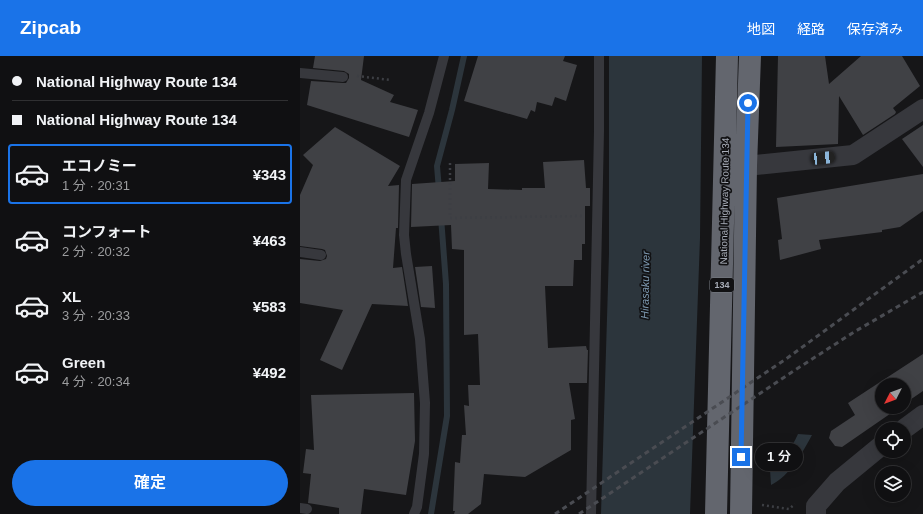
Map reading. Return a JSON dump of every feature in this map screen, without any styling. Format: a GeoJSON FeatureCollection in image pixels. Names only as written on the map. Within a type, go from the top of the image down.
{"type":"FeatureCollection","features":[{"type":"Feature","properties":{"kind":"highway","name":"National Highway Route 134"},"geometry":{"type":"LineString","coordinates":[[716,514],[727,56]]}},
{"type":"Feature","properties":{"kind":"highway","name":"134"},"geometry":{"type":"LineString","coordinates":[[749,509],[746,166],[750,56]]}},
{"type":"Feature","properties":{"kind":"street"},"geometry":{"type":"LineString","coordinates":[[746,166],[853,155],[923,109]]}},
{"type":"Feature","properties":{"kind":"street"},"geometry":{"type":"LineString","coordinates":[[911,424],[923,416]]}},
{"type":"Feature","properties":{"kind":"street"},"geometry":{"type":"LineString","coordinates":[[816,514],[816,506],[837,482],[875,451]]}},
{"type":"Feature","properties":{"kind":"lane"},"geometry":{"type":"LineString","coordinates":[[414,514],[417,507],[424,454],[425,403],[420,338],[404,235],[406,180],[429,113],[444,56]]}},
{"type":"Feature","properties":{"kind":"lane"},"geometry":{"type":"LineString","coordinates":[[591,514],[599,131],[598,56]]}},
{"type":"Feature","properties":{"kind":"lane"},"geometry":{"type":"LineString","coordinates":[[300,72],[342,77]]}},
{"type":"Feature","properties":{"kind":"lane"},"geometry":{"type":"LineString","coordinates":[[300,252],[321,255]]}},
{"type":"Feature","properties":{"kind":"path"},"geometry":{"type":"LineString","coordinates":[[342,77],[360,76],[391,80]]}},
{"type":"Feature","properties":{"kind":"path"},"geometry":{"type":"LineString","coordinates":[[450,163],[450,218],[597,215]]}},
{"type":"Feature","properties":{"kind":"path"},"geometry":{"type":"LineString","coordinates":[[749,509],[789,509],[796,503]]}},
{"type":"Feature","properties":{"kind":"water","name":"Hirasaku river"},"geometry":{"type":"Polygon","coordinates":[[[609,56],[702,56],[700,238],[690,514],[601,514],[609,253],[609,56]]]}},
{"type":"Feature","properties":{"kind":"water"},"geometry":{"type":"Polygon","coordinates":[[[798,434],[812,435],[790,470],[771,485],[770,469],[787,453],[798,434]]]}},
{"type":"Feature","properties":{"kind":"building"},"geometry":{"type":"Polygon","coordinates":[[[315,56],[364,56],[361,80],[394,95],[390,102],[418,110],[409,137],[307,105],[311,81],[346,83],[349,78],[349,74],[344,71],[313,68],[315,56]]]}},
{"type":"Feature","properties":{"kind":"building"},"geometry":{"type":"Polygon","coordinates":[[[478,56],[565,56],[563,61],[577,65],[566,101],[555,97],[552,106],[537,102],[535,112],[531,110],[527,119],[464,101],[478,56]]]}},
{"type":"Feature","properties":{"kind":"building"},"geometry":{"type":"Polygon","coordinates":[[[778,56],[825,56],[829,84],[861,56],[902,56],[920,86],[893,108],[896,112],[895,114],[863,135],[839,96],[838,144],[776,147],[778,56]]]}},
{"type":"Feature","properties":{"kind":"building"},"geometry":{"type":"Polygon","coordinates":[[[923,125],[923,167],[902,139],[923,125]]]}},
{"type":"Feature","properties":{"kind":"building"},"geometry":{"type":"Polygon","coordinates":[[[335,127],[400,166],[388,186],[399,185],[398,228],[396,228],[393,268],[402,267],[408,306],[372,304],[342,370],[320,360],[343,310],[300,303],[300,259],[320,261],[326,259],[327,256],[325,250],[300,246],[300,195],[313,165],[303,155],[335,127]]]}},
{"type":"Feature","properties":{"kind":"building"},"geometry":{"type":"Polygon","coordinates":[[[584,160],[586,188],[590,188],[590,206],[585,206],[585,244],[582,244],[582,260],[574,260],[573,286],[545,286],[548,348],[586,346],[588,350],[587,383],[569,383],[575,419],[571,420],[571,450],[525,477],[484,474],[481,504],[468,514],[454,514],[455,462],[460,463],[462,435],[466,435],[464,405],[469,406],[468,385],[480,385],[478,334],[464,335],[464,250],[452,249],[451,225],[411,227],[412,184],[455,181],[455,164],[489,163],[488,189],[522,190],[522,188],[545,188],[543,162],[584,160]]]}},
{"type":"Feature","properties":{"kind":"building"},"geometry":{"type":"Polygon","coordinates":[[[923,174],[923,211],[900,227],[882,230],[882,232],[819,240],[821,249],[780,260],[778,240],[782,239],[777,198],[923,174]]]}},
{"type":"Feature","properties":{"kind":"building"},"geometry":{"type":"Polygon","coordinates":[[[432,266],[435,308],[421,307],[415,267],[432,266]]]}},
{"type":"Feature","properties":{"kind":"building"},"geometry":{"type":"Polygon","coordinates":[[[923,354],[923,391],[911,399],[911,378],[886,378],[923,354]]]}},
{"type":"Feature","properties":{"kind":"building"},"geometry":{"type":"Polygon","coordinates":[[[875,385],[875,414],[890,414],[878,422],[875,422],[875,424],[842,447],[835,446],[829,438],[831,431],[855,415],[848,403],[875,385]]]}},
{"type":"Feature","properties":{"kind":"building"},"geometry":{"type":"Polygon","coordinates":[[[414,393],[415,441],[406,495],[364,489],[361,514],[339,514],[339,508],[308,503],[311,474],[303,473],[306,449],[314,450],[311,395],[414,393]]]}},
{"type":"Feature","properties":{"kind":"waterway"},"geometry":{"type":"LineString","coordinates":[[439,190],[437,166],[452,110],[464,56]]}},
{"type":"Feature","properties":{"kind":"waterway"},"geometry":{"type":"LineString","coordinates":[[431,514],[447,416],[446,284],[441,217]]}},
{"type":"Feature","properties":{"kind":"railway"},"geometry":{"type":"LineString","coordinates":[[555,514],[786,359],[923,259]]}},
{"type":"Feature","properties":{"kind":"railway"},"geometry":{"type":"LineString","coordinates":[[579,514],[792,372],[854,332],[923,292]]}},
{"type":"Feature","properties":{"kind":"route"},"geometry":{"type":"LineString","coordinates":[[741,457],[748,103]]}}]}
